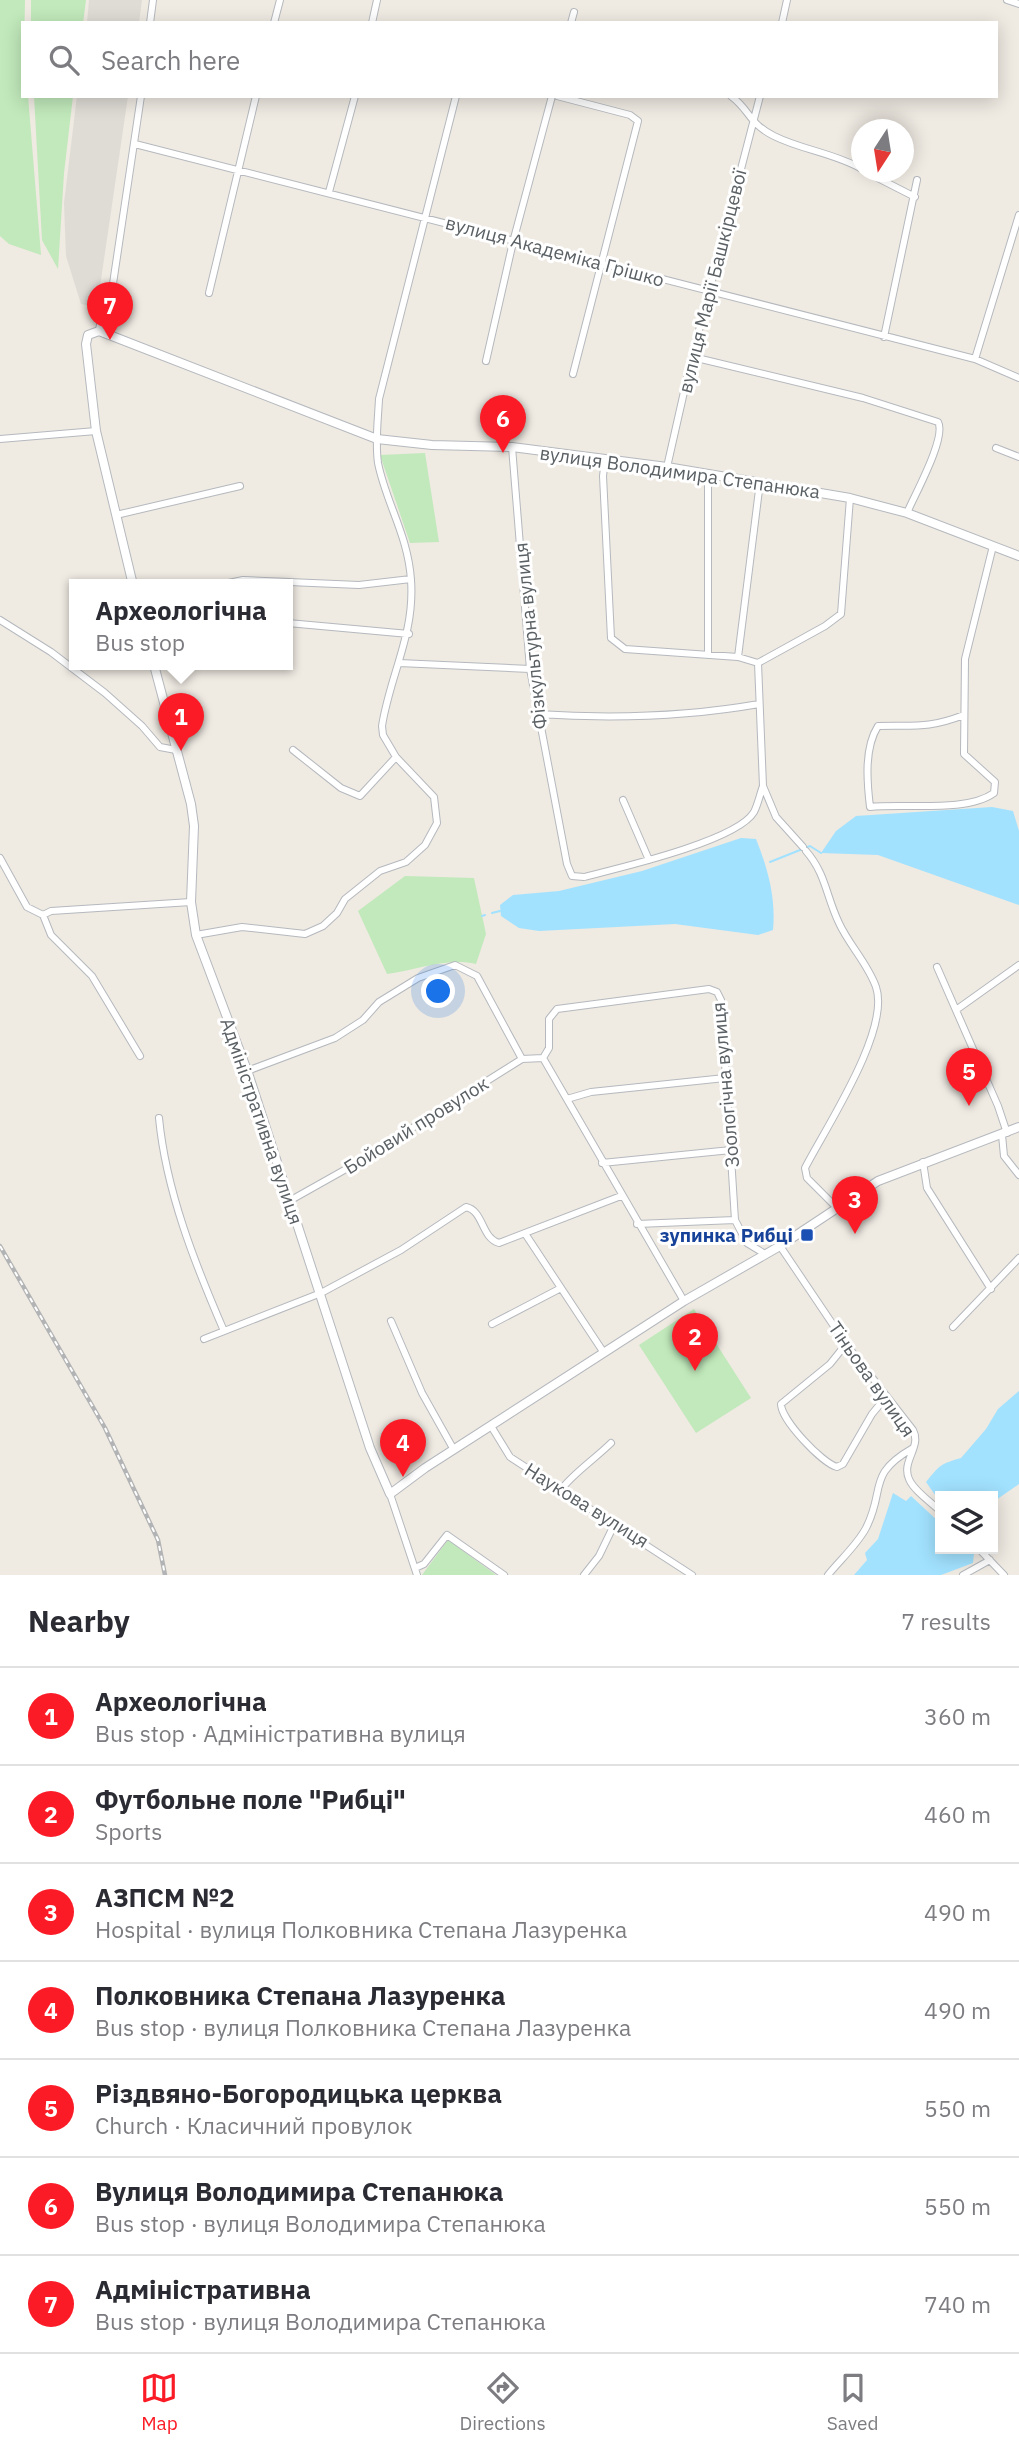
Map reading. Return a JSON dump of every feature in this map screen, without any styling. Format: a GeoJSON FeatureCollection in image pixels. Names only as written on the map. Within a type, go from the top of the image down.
{"type":"FeatureCollection","features":[{"type":"Feature","properties":{"kind":"street"},"geometry":{"type":"LineString","coordinates":[[150,21],[153,0]]}},
{"type":"Feature","properties":{"kind":"street"},"geometry":{"type":"LineString","coordinates":[[274,21],[279,0]]}},
{"type":"Feature","properties":{"kind":"street"},"geometry":{"type":"LineString","coordinates":[[372,21],[377,0]]}},
{"type":"Feature","properties":{"kind":"street"},"geometry":{"type":"LineString","coordinates":[[782,21],[787,0]]}},
{"type":"Feature","properties":{"kind":"street"},"geometry":{"type":"LineString","coordinates":[[1007,0],[1019,4]]}},
{"type":"Feature","properties":{"kind":"street"},"geometry":{"type":"LineString","coordinates":[[572,21],[574,12]]}},
{"type":"Feature","properties":{"kind":"street"},"geometry":{"type":"LineString","coordinates":[[132,579],[96,431],[86,344],[88,335],[99,331],[102,311],[111,297],[141,98]]}},
{"type":"Feature","properties":{"kind":"street"},"geometry":{"type":"LineString","coordinates":[[209,293],[241,170],[256,98]]}},
{"type":"Feature","properties":{"kind":"street"},"geometry":{"type":"LineString","coordinates":[[329,191],[354,98]]}},
{"type":"Feature","properties":{"kind":"street"},"geometry":{"type":"LineString","coordinates":[[196,935],[242,927],[305,934],[323,926],[337,913],[345,899],[380,871],[406,862],[425,845],[436,823],[433,797],[396,757],[383,735],[382,726],[409,634],[411,579],[403,531],[378,464],[377,439],[380,399],[456,98]]}},
{"type":"Feature","properties":{"kind":"street"},"geometry":{"type":"LineString","coordinates":[[486,362],[513,242],[553,98]]}},
{"type":"Feature","properties":{"kind":"street"},"geometry":{"type":"LineString","coordinates":[[562,98],[629,114],[638,121],[573,374]]}},
{"type":"Feature","properties":{"kind":"street"},"geometry":{"type":"LineString","coordinates":[[734,98],[743,105],[752,123],[776,138],[835,155],[851,163]]}},
{"type":"Feature","properties":{"kind":"street","name":"вулиця Марії Башкірцевої"},"geometry":{"type":"LineString","coordinates":[[667,467],[691,361],[759,98]]}},
{"type":"Feature","properties":{"kind":"street","name":"вулиця Академіка Грішко"},"geometry":{"type":"LineString","coordinates":[[135,144],[329,191],[513,242],[975,359],[1019,378]]}},
{"type":"Feature","properties":{"kind":"street"},"geometry":{"type":"LineString","coordinates":[[884,337],[890,298],[917,180]]}},
{"type":"Feature","properties":{"kind":"street"},"geometry":{"type":"LineString","coordinates":[[887,182],[915,197]]}},
{"type":"Feature","properties":{"kind":"street"},"geometry":{"type":"LineString","coordinates":[[975,359],[1019,215]]}},
{"type":"Feature","properties":{"kind":"street","name":"вулиця Володимира Степанюка"},"geometry":{"type":"LineString","coordinates":[[99,331],[377,439],[432,445],[512,447],[708,473],[850,498],[907,513],[1019,556]]}},
{"type":"Feature","properties":{"kind":"street"},"geometry":{"type":"LineString","coordinates":[[691,361],[701,359],[863,398],[937,422],[940,432],[907,513]]}},
{"type":"Feature","properties":{"kind":"street"},"geometry":{"type":"LineString","coordinates":[[0,439],[96,431]]}},
{"type":"Feature","properties":{"kind":"street","name":"Фізкультурна вулиця"},"geometry":{"type":"LineString","coordinates":[[512,447],[530,668],[567,864],[572,876],[584,877],[649,860]]}},
{"type":"Feature","properties":{"kind":"street"},"geometry":{"type":"LineString","coordinates":[[996,448],[1019,457]]}},
{"type":"Feature","properties":{"kind":"street"},"geometry":{"type":"LineString","coordinates":[[605,460],[603,476],[611,638],[625,649],[738,657],[758,663],[825,626],[841,614],[850,498]]}},
{"type":"Feature","properties":{"kind":"street"},"geometry":{"type":"LineString","coordinates":[[708,473],[708,654]]}},
{"type":"Feature","properties":{"kind":"street"},"geometry":{"type":"LineString","coordinates":[[738,657],[760,482]]}},
{"type":"Feature","properties":{"kind":"street"},"geometry":{"type":"LineString","coordinates":[[116,515],[240,486]]}},
{"type":"Feature","properties":{"kind":"street"},"geometry":{"type":"LineString","coordinates":[[964,715],[944,723],[911,729],[878,726],[873,734],[869,757],[870,807],[960,804],[985,800],[995,793],[995,782],[964,754],[965,659],[993,546]]}},
{"type":"Feature","properties":{"kind":"street"},"geometry":{"type":"LineString","coordinates":[[293,582],[359,585],[411,579]]}},
{"type":"Feature","properties":{"kind":"street"},"geometry":{"type":"LineString","coordinates":[[0,620],[69,666]]}},
{"type":"Feature","properties":{"kind":"street"},"geometry":{"type":"LineString","coordinates":[[293,623],[409,634]]}},
{"type":"Feature","properties":{"kind":"street"},"geometry":{"type":"LineString","coordinates":[[399,663],[530,668]]}},
{"type":"Feature","properties":{"kind":"street"},"geometry":{"type":"LineString","coordinates":[[758,663],[763,786],[776,817],[819,866],[839,922],[873,980],[878,997],[867,1052],[805,1168],[807,1178],[836,1207]]}},
{"type":"Feature","properties":{"kind":"street"},"geometry":{"type":"LineString","coordinates":[[74,670],[142,726],[160,747],[176,750]]}},
{"type":"Feature","properties":{"kind":"street","name":"Адміністративна вулиця"},"geometry":{"type":"LineString","coordinates":[[155,670],[194,826],[191,902],[196,935],[247,1071],[370,1448],[390,1494],[416,1572],[447,1535],[504,1575]]}},
{"type":"Feature","properties":{"kind":"street"},"geometry":{"type":"LineString","coordinates":[[537,714],[657,716],[701,714],[759,704]]}},
{"type":"Feature","properties":{"kind":"street"},"geometry":{"type":"LineString","coordinates":[[293,750],[341,788],[360,796],[396,757]]}},
{"type":"Feature","properties":{"kind":"street"},"geometry":{"type":"LineString","coordinates":[[623,800],[649,860],[727,832],[753,813],[763,786]]}},
{"type":"Feature","properties":{"kind":"street"},"geometry":{"type":"LineString","coordinates":[[0,858],[27,907],[43,915],[51,934],[92,976],[140,1056]]}},
{"type":"Feature","properties":{"kind":"street"},"geometry":{"type":"LineString","coordinates":[[43,915],[51,911],[191,902]]}},
{"type":"Feature","properties":{"kind":"street"},"geometry":{"type":"LineString","coordinates":[[247,1071],[335,1038],[398,990],[418,978],[455,965],[477,976],[522,1059]]}},
{"type":"Feature","properties":{"kind":"street"},"geometry":{"type":"LineString","coordinates":[[956,1010],[1019,965]]}},
{"type":"Feature","properties":{"kind":"street"},"geometry":{"type":"LineString","coordinates":[[937,967],[1004,1134],[1004,1156],[1019,1175]]}},
{"type":"Feature","properties":{"kind":"street","name":"Зоологічна вулиця"},"geometry":{"type":"LineString","coordinates":[[543,1058],[549,1048],[549,1019],[557,1009],[709,989],[717,992],[721,1000],[735,1220]]}},
{"type":"Feature","properties":{"kind":"street"},"geometry":{"type":"LineString","coordinates":[[543,1058],[684,1301]]}},
{"type":"Feature","properties":{"kind":"street","name":"Бойовий провулок"},"geometry":{"type":"LineString","coordinates":[[291,1200],[355,1164],[522,1059],[543,1058]]}},
{"type":"Feature","properties":{"kind":"street"},"geometry":{"type":"LineString","coordinates":[[567,1099],[591,1092],[726,1079]]}},
{"type":"Feature","properties":{"kind":"street"},"geometry":{"type":"LineString","coordinates":[[159,1118],[173,1191],[199,1270],[225,1331]]}},
{"type":"Feature","properties":{"kind":"street"},"geometry":{"type":"LineString","coordinates":[[390,1494],[684,1301],[780,1246],[878,1181],[1019,1127]]}},
{"type":"Feature","properties":{"kind":"street"},"geometry":{"type":"LineString","coordinates":[[602,1163],[731,1150]]}},
{"type":"Feature","properties":{"kind":"street"},"geometry":{"type":"LineString","coordinates":[[923,1162],[927,1188],[991,1289]]}},
{"type":"Feature","properties":{"kind":"street"},"geometry":{"type":"LineString","coordinates":[[204,1339],[321,1293],[401,1250],[466,1207],[475,1212],[493,1241],[501,1243],[621,1196]]}},
{"type":"Feature","properties":{"kind":"street"},"geometry":{"type":"LineString","coordinates":[[637,1224],[735,1220],[747,1243],[765,1254]]}},
{"type":"Feature","properties":{"kind":"street"},"geometry":{"type":"LineString","coordinates":[[526,1235],[604,1353]]}},
{"type":"Feature","properties":{"kind":"street","name":"Тіньова вулиця"},"geometry":{"type":"LineString","coordinates":[[780,1246],[846,1343],[913,1430],[916,1436],[915,1447],[907,1467],[908,1478],[935,1506]]}},
{"type":"Feature","properties":{"kind":"street"},"geometry":{"type":"LineString","coordinates":[[953,1327],[1019,1258]]}},
{"type":"Feature","properties":{"kind":"street"},"geometry":{"type":"LineString","coordinates":[[492,1324],[561,1288]]}},
{"type":"Feature","properties":{"kind":"street"},"geometry":{"type":"LineString","coordinates":[[391,1321],[422,1393],[454,1450]]}},
{"type":"Feature","properties":{"kind":"street"},"geometry":{"type":"LineString","coordinates":[[846,1343],[830,1364],[781,1404],[784,1416],[823,1459],[837,1467],[843,1464],[886,1397]]}},
{"type":"Feature","properties":{"kind":"street","name":"Наукова вулиця"},"geometry":{"type":"LineString","coordinates":[[491,1426],[510,1457],[614,1525],[648,1543],[692,1575]]}},
{"type":"Feature","properties":{"kind":"street"},"geometry":{"type":"LineString","coordinates":[[560,1491],[611,1443]]}},
{"type":"Feature","properties":{"kind":"street"},"geometry":{"type":"LineString","coordinates":[[828,1575],[863,1532],[872,1515],[881,1474],[897,1456],[915,1447]]}},
{"type":"Feature","properties":{"kind":"street"},"geometry":{"type":"LineString","coordinates":[[584,1575],[599,1556],[614,1525]]}},
{"type":"Feature","properties":{"kind":"street"},"geometry":{"type":"LineString","coordinates":[[984,1554],[1004,1575]]}},
{"type":"Feature","properties":{"kind":"street"},"geometry":{"type":"LineString","coordinates":[[962,1575],[990,1560]]}},
{"type":"Feature","properties":{"kind":"shaded area"},"geometry":{"type":"Polygon","coordinates":[[[89,0],[142,0],[139,21],[87,21],[89,0]]]}},
{"type":"Feature","properties":{"kind":"shaded area"},"geometry":{"type":"Polygon","coordinates":[[[77,98],[128,98],[97,307],[81,304],[66,256],[64,203],[77,98]]]}},
{"type":"Feature","properties":{"kind":"green space"},"geometry":{"type":"Polygon","coordinates":[[[0,0],[25,0],[25,21],[21,21],[21,98],[28,98],[41,255],[9,244],[0,236],[0,0]]]}},
{"type":"Feature","properties":{"kind":"green space"},"geometry":{"type":"Polygon","coordinates":[[[31,0],[86,0],[83,21],[31,21],[31,0]]]}},
{"type":"Feature","properties":{"kind":"green space"},"geometry":{"type":"Polygon","coordinates":[[[34,98],[73,98],[64,173],[58,269],[42,240],[34,98]]]}},
{"type":"Feature","properties":{"kind":"green space"},"geometry":{"type":"Polygon","coordinates":[[[425,453],[439,542],[410,543],[380,455],[425,453]]]}},
{"type":"Feature","properties":{"kind":"green space"},"geometry":{"type":"Polygon","coordinates":[[[405,876],[474,878],[486,934],[476,964],[443,963],[387,974],[358,911],[405,876]]]}},
{"type":"Feature","properties":{"kind":"green space"},"geometry":{"type":"Polygon","coordinates":[[[694,1309],[751,1398],[696,1433],[639,1345],[694,1309]]]}},
{"type":"Feature","properties":{"kind":"green space"},"geometry":{"type":"Polygon","coordinates":[[[448,1540],[496,1575],[422,1575],[448,1540]]]}},
{"type":"Feature","properties":{"kind":"water"},"geometry":{"type":"Polygon","coordinates":[[[992,807],[1013,811],[1019,831],[1019,905],[878,855],[821,853],[836,831],[856,816],[992,807]]]}},
{"type":"Feature","properties":{"kind":"water"},"geometry":{"type":"Polygon","coordinates":[[[741,838],[756,839],[770,884],[773,930],[758,935],[675,924],[539,931],[519,928],[501,916],[500,905],[513,895],[559,891],[642,871],[741,838]]]}},
{"type":"Feature","properties":{"kind":"water"},"geometry":{"type":"Polygon","coordinates":[[[1019,1391],[1019,1484],[998,1499],[998,1491],[935,1491],[935,1495],[926,1482],[941,1466],[961,1458],[986,1429],[998,1409],[1019,1391]]]}},
{"type":"Feature","properties":{"kind":"water"},"geometry":{"type":"Polygon","coordinates":[[[893,1493],[906,1501],[911,1496],[935,1518],[935,1554],[974,1554],[973,1563],[941,1575],[854,1575],[867,1560],[865,1553],[878,1539],[893,1493]]]}},
{"type":"Feature","properties":{"kind":"waterway"},"geometry":{"type":"LineString","coordinates":[[770,862],[810,846],[821,853]]}},
{"type":"Feature","properties":{"kind":"waterway"},"geometry":{"type":"LineString","coordinates":[[492,913],[500,911]]}},
{"type":"Feature","properties":{"kind":"railway"},"geometry":{"type":"LineString","coordinates":[[0,1246],[105,1428],[158,1540],[165,1575]]}},
{"type":"Feature","properties":{"kind":"place","name":"Адміністративна"},"geometry":{"type":"Point","coordinates":[110,340]}},
{"type":"Feature","properties":{"kind":"place","name":"Вулиця Володимира Степанюка"},"geometry":{"type":"Point","coordinates":[503,453]}},
{"type":"Feature","properties":{"kind":"place","name":"Археологічна"},"geometry":{"type":"Point","coordinates":[181,751]}},
{"type":"Feature","properties":{"kind":"place","name":"Різдвяно-Богородицька церква"},"geometry":{"type":"Point","coordinates":[969,1106]}},
{"type":"Feature","properties":{"kind":"place","name":"АЗПСМ №2"},"geometry":{"type":"Point","coordinates":[855,1234]}},
{"type":"Feature","properties":{"kind":"place","name":"зупинка Рибці"},"geometry":{"type":"Point","coordinates":[807,1235]}},
{"type":"Feature","properties":{"kind":"place","name":"Футбольне поле \"Рибці\""},"geometry":{"type":"Point","coordinates":[695,1371]}},
{"type":"Feature","properties":{"kind":"place","name":"Полковника Степана Лазуренка"},"geometry":{"type":"Point","coordinates":[403,1477]}}]}
